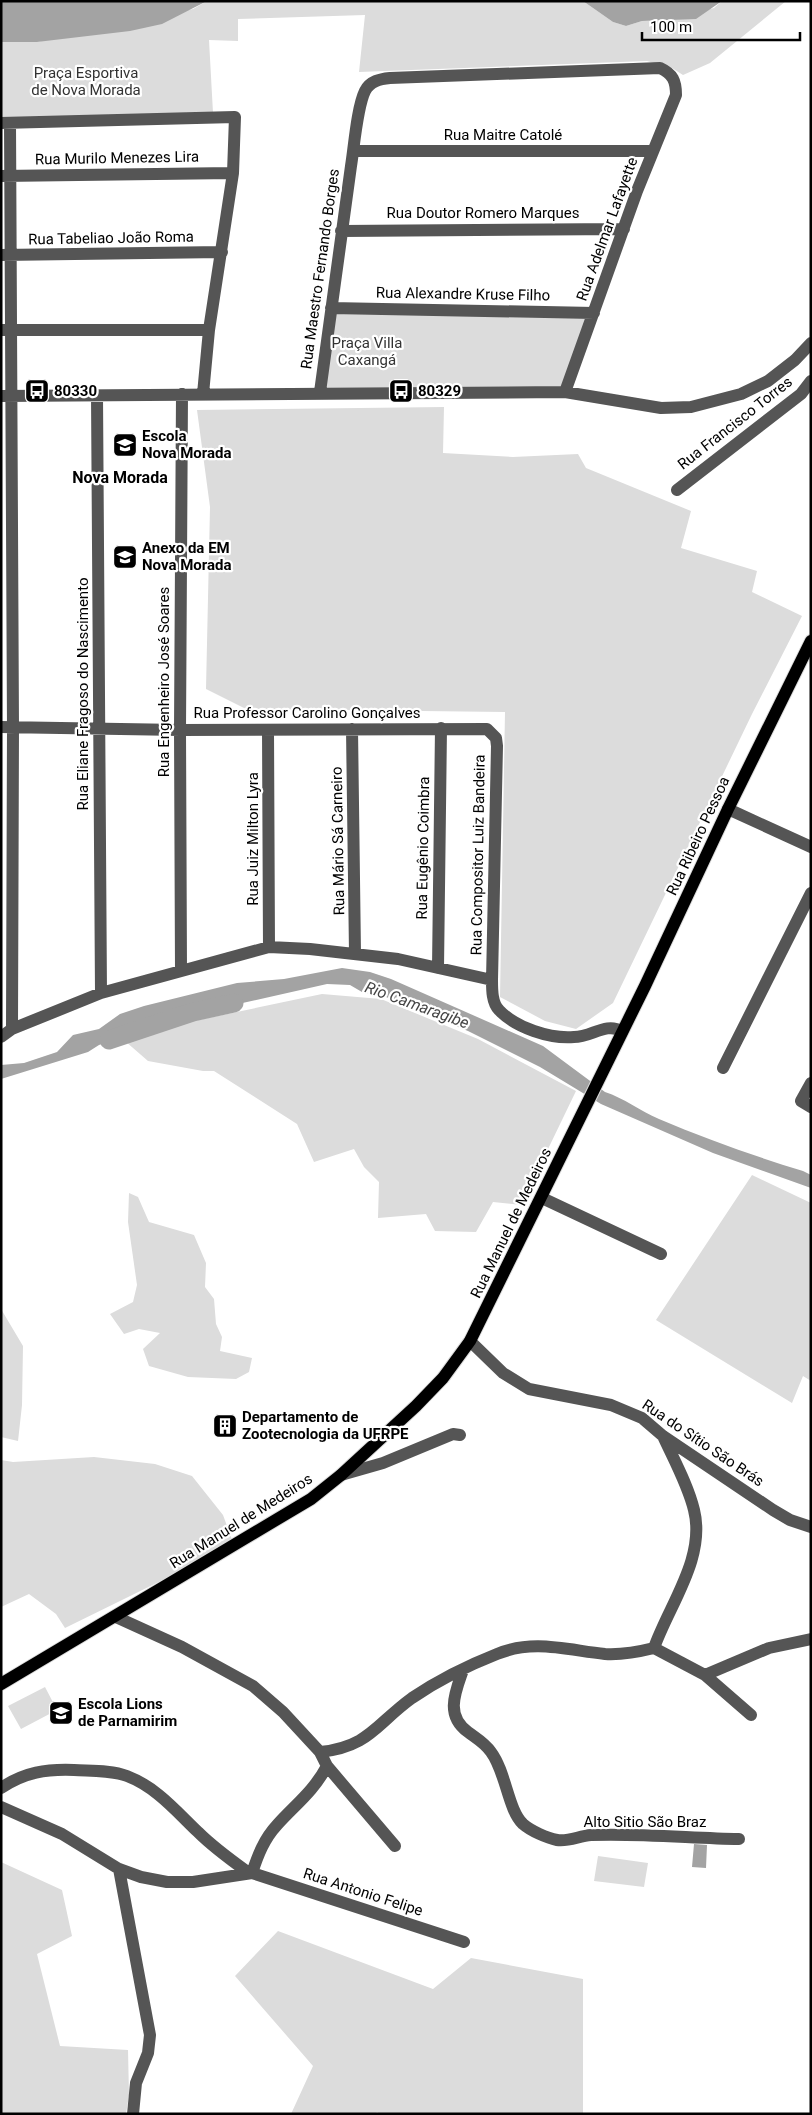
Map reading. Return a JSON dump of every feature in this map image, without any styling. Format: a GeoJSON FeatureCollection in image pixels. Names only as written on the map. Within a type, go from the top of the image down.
{"type":"FeatureCollection","features":[{"type":"Feature","properties":{"kind":"main road","name":"Rua Ribeiro Pessoa"},"geometry":{"type":"LineString","coordinates":[[615,1045],[728,809],[811,642]]}},
{"type":"Feature","properties":{"kind":"main road","name":"Rua Manuel de Medeiros"},"geometry":{"type":"LineString","coordinates":[[1,1684],[290,1512],[342,1476],[426,1395],[470,1342],[575,1131],[615,1045]]}},
{"type":"Feature","properties":{"kind":"street","name":"Rua Adelmar Lafayette"},"geometry":{"type":"LineString","coordinates":[[371,83],[380,79],[390,78],[647,68],[660,68],[673,77],[676,84],[676,95],[653,151],[565,392]]}},
{"type":"Feature","properties":{"kind":"street","name":"Rua Maestro Fernando Borges"},"geometry":{"type":"LineString","coordinates":[[320,392],[353,151],[362,101],[365,91],[371,83]]}},
{"type":"Feature","properties":{"kind":"street"},"geometry":{"type":"LineString","coordinates":[[12,1029],[7,973],[6,892],[6,123],[235,117],[234,173],[209,330],[203,394]]}},
{"type":"Feature","properties":{"kind":"street","name":"Rua Maitre Catolé"},"geometry":{"type":"LineString","coordinates":[[353,151],[653,151]]}},
{"type":"Feature","properties":{"kind":"street","name":"Rua Murilo Menezes Lira"},"geometry":{"type":"LineString","coordinates":[[6,176],[234,173]]}},
{"type":"Feature","properties":{"kind":"street","name":"Rua Doutor Romero Marques"},"geometry":{"type":"LineString","coordinates":[[341,230],[624,229]]}},
{"type":"Feature","properties":{"kind":"street","name":"Rua Tabeliao João Roma"},"geometry":{"type":"LineString","coordinates":[[6,255],[222,252]]}},
{"type":"Feature","properties":{"kind":"street","name":"Rua Alexandre Kruse Filho"},"geometry":{"type":"LineString","coordinates":[[331,308],[594,313]]}},
{"type":"Feature","properties":{"kind":"street"},"geometry":{"type":"LineString","coordinates":[[7,330],[209,330]]}},
{"type":"Feature","properties":{"kind":"street","name":"Rua Francisco Torres"},"geometry":{"type":"LineString","coordinates":[[6,396],[320,392],[565,392],[661,408],[691,407],[715,403],[741,394],[768,381],[795,360],[811,343]]}},
{"type":"Feature","properties":{"kind":"street","name":"Rua Francisco Torres"},"geometry":{"type":"LineString","coordinates":[[676,490],[800,394],[811,381]]}},
{"type":"Feature","properties":{"kind":"street","name":"Rua Engenheiro José Soares"},"geometry":{"type":"LineString","coordinates":[[182,394],[180,730],[182,970]]}},
{"type":"Feature","properties":{"kind":"street","name":"Rua Eliane Fragoso do Nascimento"},"geometry":{"type":"LineString","coordinates":[[97,395],[101,993]]}},
{"type":"Feature","properties":{"kind":"street","name":"Rua Professor Carolino Gonçalves"},"geometry":{"type":"LineString","coordinates":[[7,727],[180,730],[441,728],[487,729],[492,732]]}},
{"type":"Feature","properties":{"kind":"street","name":"Rua Eugênio Coimbra"},"geometry":{"type":"LineString","coordinates":[[438,968],[441,728]]}},
{"type":"Feature","properties":{"kind":"street","name":"Rua Juiz Milton Lyra"},"geometry":{"type":"LineString","coordinates":[[268,730],[269,947]]}},
{"type":"Feature","properties":{"kind":"street","name":"Rua Mário Sá Carneiro"},"geometry":{"type":"LineString","coordinates":[[352,730],[355,953]]}},
{"type":"Feature","properties":{"kind":"street","name":"Rua Compositor Luiz Bandeira"},"geometry":{"type":"LineString","coordinates":[[492,732],[497,746],[492,980],[494,1001],[498,1009],[516,1023],[554,1036],[576,1038],[607,1027],[614,1027],[622,1031]]}},
{"type":"Feature","properties":{"kind":"street"},"geometry":{"type":"LineString","coordinates":[[728,809],[811,847]]}},
{"type":"Feature","properties":{"kind":"street"},"geometry":{"type":"LineString","coordinates":[[724,1068],[811,893]]}},
{"type":"Feature","properties":{"kind":"street"},"geometry":{"type":"LineString","coordinates":[[1,1037],[12,1029],[101,993],[269,947],[355,953],[398,959],[492,980]]}},
{"type":"Feature","properties":{"kind":"street"},"geometry":{"type":"LineString","coordinates":[[811,1083],[801,1101],[811,1107]]}},
{"type":"Feature","properties":{"kind":"street"},"geometry":{"type":"LineString","coordinates":[[542,1198],[661,1254]]}},
{"type":"Feature","properties":{"kind":"street","name":"Rua do Sítio São Brás"},"geometry":{"type":"LineString","coordinates":[[470,1342],[503,1373],[529,1389],[611,1405],[642,1418],[663,1436],[773,1510],[790,1520],[811,1527]]}},
{"type":"Feature","properties":{"kind":"street"},"geometry":{"type":"LineString","coordinates":[[342,1476],[383,1463],[453,1434],[460,1435]]}},
{"type":"Feature","properties":{"kind":"street"},"geometry":{"type":"LineString","coordinates":[[654,1648],[663,1622],[685,1577],[694,1551],[697,1533],[692,1504],[663,1436]]}},
{"type":"Feature","properties":{"kind":"street"},"geometry":{"type":"LineString","coordinates":[[116,1617],[191,1652],[253,1686],[283,1712],[320,1752],[326,1766],[395,1846]]}},
{"type":"Feature","properties":{"kind":"street"},"geometry":{"type":"LineString","coordinates":[[705,1675],[769,1648],[811,1639]]}},
{"type":"Feature","properties":{"kind":"street"},"geometry":{"type":"LineString","coordinates":[[792,1643],[811,1650]]}},
{"type":"Feature","properties":{"kind":"street"},"geometry":{"type":"LineString","coordinates":[[320,1752],[349,1747],[367,1738],[412,1698],[463,1670],[496,1654],[516,1647],[537,1645],[619,1654],[654,1648],[705,1675],[751,1715]]}},
{"type":"Feature","properties":{"kind":"street","name":"Alto Sitio São Braz"},"geometry":{"type":"LineString","coordinates":[[463,1670],[453,1707],[455,1716],[459,1724],[488,1747],[496,1758],[516,1816],[524,1825],[548,1837],[564,1840],[590,1835],[739,1839]]}},
{"type":"Feature","properties":{"kind":"street"},"geometry":{"type":"LineString","coordinates":[[250,1873],[265,1841],[276,1825],[312,1791],[326,1766]]}},
{"type":"Feature","properties":{"kind":"street"},"geometry":{"type":"LineString","coordinates":[[1,1788],[18,1777],[35,1771],[56,1769],[97,1771],[126,1776],[154,1790],[210,1843],[250,1873]]}},
{"type":"Feature","properties":{"kind":"street"},"geometry":{"type":"LineString","coordinates":[[1,1806],[62,1834],[119,1869],[141,1877],[167,1882],[193,1882],[250,1873]]}},
{"type":"Feature","properties":{"kind":"street"},"geometry":{"type":"LineString","coordinates":[[119,1869],[149,2021],[150,2043],[136,2083],[133,2114]]}},
{"type":"Feature","properties":{"kind":"street","name":"Rua Antonio Felipe"},"geometry":{"type":"LineString","coordinates":[[250,1873],[464,1942]]}},
{"type":"Feature","properties":{"kind":"green space","name":"Praça Esportiva de Nova Morada"},"geometry":{"type":"Polygon","coordinates":[[[207,1],[583,1],[613,22],[626,26],[642,21],[668,21],[714,8],[722,1],[786,1],[710,63],[683,75],[672,68],[647,61],[359,72],[365,15],[238,19],[238,41],[209,40],[213,113],[1,122],[1,42],[37,42],[193,9],[207,1]]]}},
{"type":"Feature","properties":{"kind":"green space","name":"Praça Villa Caxangá"},"geometry":{"type":"Polygon","coordinates":[[[336,314],[587,316],[564,388],[322,390],[336,314]]]}},
{"type":"Feature","properties":{"kind":"green space"},"geometry":{"type":"Polygon","coordinates":[[[444,407],[443,453],[513,457],[578,454],[586,468],[691,511],[681,548],[757,571],[752,592],[802,616],[752,714],[613,1003],[576,1029],[545,1021],[500,997],[505,712],[246,709],[206,689],[210,507],[197,410],[444,407]]]}},
{"type":"Feature","properties":{"kind":"green space"},"geometry":{"type":"Polygon","coordinates":[[[322,994],[381,999],[478,1039],[576,1091],[521,1205],[493,1202],[476,1232],[435,1231],[426,1214],[378,1218],[379,1182],[364,1167],[354,1149],[314,1162],[297,1124],[214,1071],[203,1071],[148,1061],[125,1041],[175,1025],[322,994]]]}},
{"type":"Feature","properties":{"kind":"green space"},"geometry":{"type":"Polygon","coordinates":[[[752,1175],[811,1203],[811,1381],[803,1376],[792,1403],[656,1320],[752,1175]]]}},
{"type":"Feature","properties":{"kind":"green space"},"geometry":{"type":"Polygon","coordinates":[[[129,1193],[138,1197],[149,1222],[194,1235],[206,1263],[205,1287],[214,1299],[216,1324],[222,1337],[220,1351],[252,1358],[249,1372],[236,1379],[188,1377],[149,1366],[143,1349],[160,1333],[139,1329],[124,1334],[110,1314],[133,1302],[137,1285],[128,1222],[129,1193]]]}},
{"type":"Feature","properties":{"kind":"green space"},"geometry":{"type":"Polygon","coordinates":[[[1,1309],[23,1346],[22,1405],[18,1441],[1,1437],[1,1309]]]}},
{"type":"Feature","properties":{"kind":"green space"},"geometry":{"type":"Polygon","coordinates":[[[94,1457],[155,1464],[192,1476],[223,1515],[234,1545],[65,1628],[56,1614],[29,1594],[1,1607],[1,1460],[13,1462],[94,1457]]]}},
{"type":"Feature","properties":{"kind":"green space"},"geometry":{"type":"Polygon","coordinates":[[[45,1687],[57,1710],[21,1729],[8,1706],[45,1687]]]}},
{"type":"Feature","properties":{"kind":"green space"},"geometry":{"type":"Polygon","coordinates":[[[598,1856],[648,1863],[644,1887],[594,1881],[598,1856]]]}},
{"type":"Feature","properties":{"kind":"green space"},"geometry":{"type":"Polygon","coordinates":[[[1,1862],[62,1890],[72,1936],[37,1954],[60,2046],[128,2050],[129,2095],[126,2114],[1,2114],[1,1862]]]}},
{"type":"Feature","properties":{"kind":"green space"},"geometry":{"type":"Polygon","coordinates":[[[278,1931],[433,1989],[471,1958],[583,1979],[583,2114],[379,2114],[377,2112],[376,2114],[291,2114],[313,2066],[235,1976],[278,1931]]]}},
{"type":"Feature","properties":{"kind":"water"},"geometry":{"type":"Polygon","coordinates":[[[1,1],[207,1],[162,24],[130,31],[37,42],[1,42],[1,1]]]}},
{"type":"Feature","properties":{"kind":"water"},"geometry":{"type":"Polygon","coordinates":[[[583,1],[722,1],[696,19],[642,21],[626,26],[613,22],[583,1]]]}},
{"type":"Feature","properties":{"kind":"water","name":"Rio Camaragibe"},"geometry":{"type":"Polygon","coordinates":[[[342,968],[370,972],[391,979],[543,1046],[605,1092],[652,1116],[694,1133],[803,1171],[811,1175],[811,1188],[713,1153],[601,1104],[540,1067],[468,1031],[386,997],[362,992],[350,985],[327,984],[223,1009],[173,1010],[146,1019],[133,1028],[134,1033],[99,1045],[88,1052],[1,1079],[1,1065],[24,1063],[57,1052],[73,1035],[99,1029],[120,1014],[144,1006],[237,983],[284,979],[342,968]]]}},
{"type":"Feature","properties":{"kind":"water"},"geometry":{"type":"Polygon","coordinates":[[[694,1844],[707,1845],[706,1868],[692,1867],[694,1844]]]}},
{"type":"Feature","properties":{"kind":"waterway","name":"Rio Camaragibe"},"geometry":{"type":"LineString","coordinates":[[109,1040],[193,1012],[234,1003]]}},
{"type":"Feature","properties":{"kind":"place","name":"80330"},"geometry":{"type":"Point","coordinates":[37,391]}},
{"type":"Feature","properties":{"kind":"place","name":"80329"},"geometry":{"type":"Point","coordinates":[401,391]}},
{"type":"Feature","properties":{"kind":"place","name":"Escola Nova Morada"},"geometry":{"type":"Point","coordinates":[125,445]}},
{"type":"Feature","properties":{"kind":"place","name":"Anexo da EM Nova Morada"},"geometry":{"type":"Point","coordinates":[125,557]}},
{"type":"Feature","properties":{"kind":"place","name":"Departamento de Zootecnologia da UFRPE"},"geometry":{"type":"Point","coordinates":[225,1426]}},
{"type":"Feature","properties":{"kind":"place","name":"Escola Lions de Parnamirim"},"geometry":{"type":"Point","coordinates":[61,1713]}},
{"type":"Feature","properties":{"kind":"district","name":"Nova Morada"},"geometry":{"type":"Point","coordinates":[120,477]}}]}
